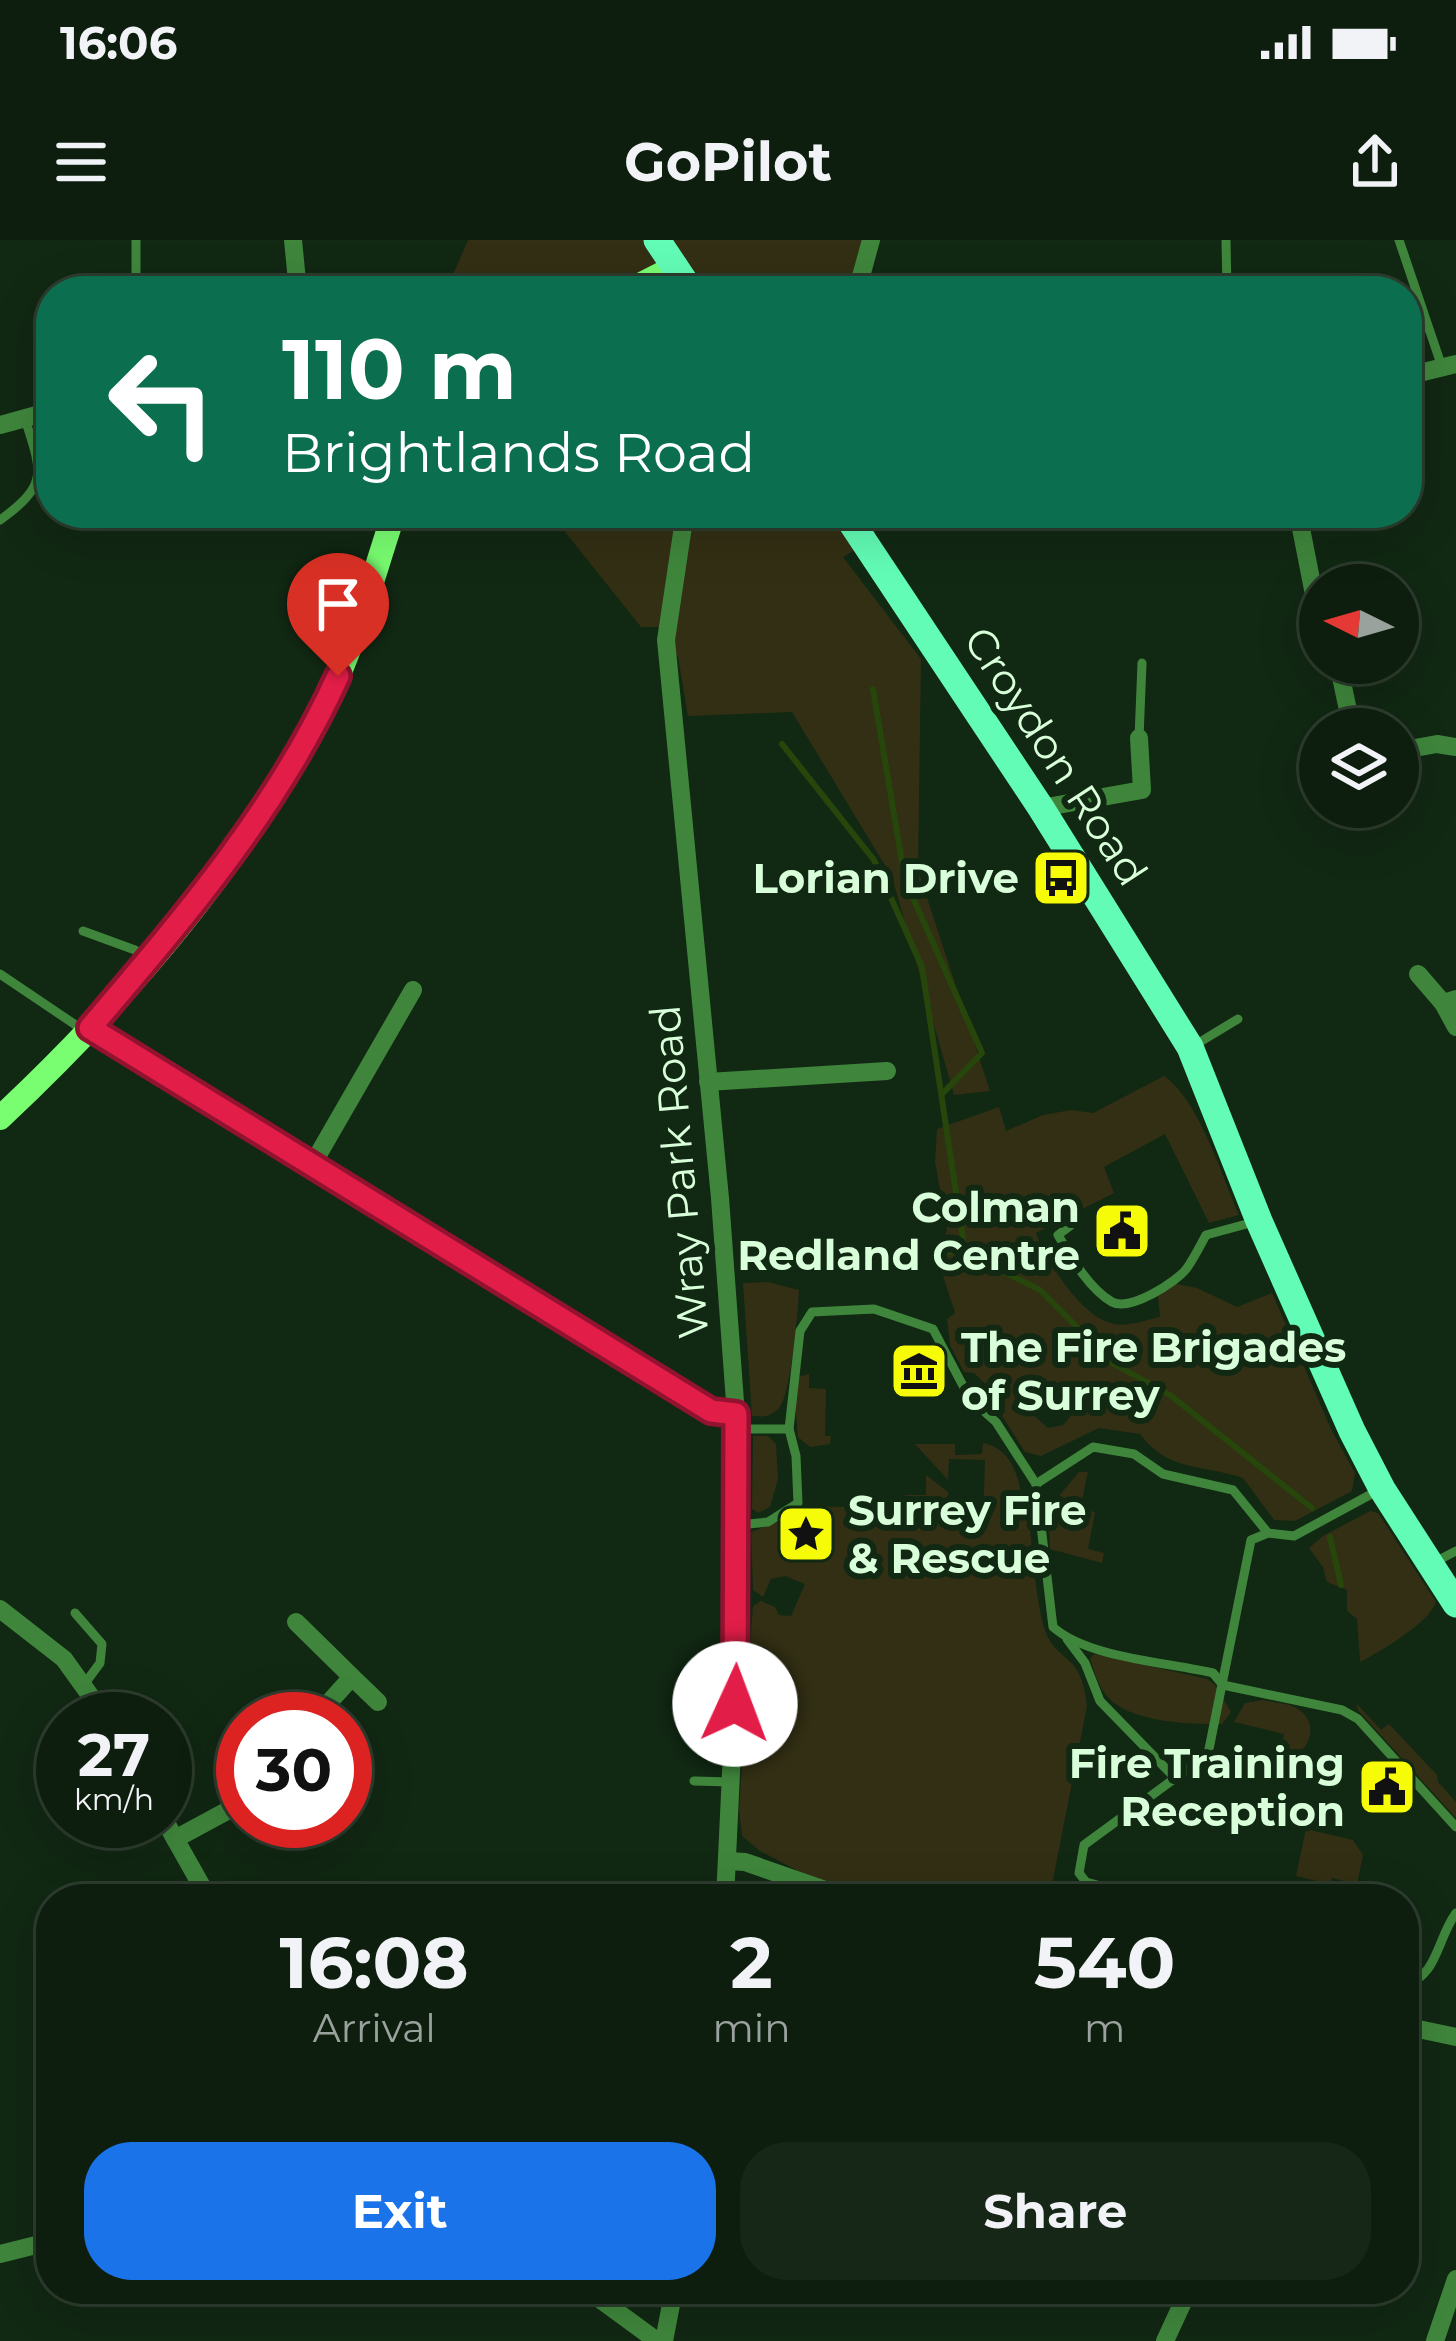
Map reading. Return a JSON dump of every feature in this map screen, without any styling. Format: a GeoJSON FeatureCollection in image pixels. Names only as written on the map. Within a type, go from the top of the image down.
{"type":"FeatureCollection","features":[{"type":"Feature","properties":{"kind":"main road"},"geometry":{"type":"LineString","coordinates":[[657,240],[681,276]]}},
{"type":"Feature","properties":{"kind":"main road","name":"Croydon Road"},"geometry":{"type":"LineString","coordinates":[[855,528],[1041,808],[1190,1048],[1259,1221],[1382,1489],[1456,1604]]}},
{"type":"Feature","properties":{"kind":"street"},"geometry":{"type":"LineString","coordinates":[[293,240],[297,276]]}},
{"type":"Feature","properties":{"kind":"street"},"geometry":{"type":"LineString","coordinates":[[861,276],[871,240]]}},
{"type":"Feature","properties":{"kind":"street"},"geometry":{"type":"LineString","coordinates":[[0,425],[36,416]]}},
{"type":"Feature","properties":{"kind":"street"},"geometry":{"type":"LineString","coordinates":[[0,1118],[88,1030],[175,931],[258,817],[323,709],[389,528]]}},
{"type":"Feature","properties":{"kind":"street","name":"Wray Park Road"},"geometry":{"type":"LineString","coordinates":[[684,528],[666,640],[737,1421],[732,1782],[726,1884]]}},
{"type":"Feature","properties":{"kind":"street"},"geometry":{"type":"LineString","coordinates":[[1301,528],[1308,564]]}},
{"type":"Feature","properties":{"kind":"street"},"geometry":{"type":"LineString","coordinates":[[1041,808],[1142,790],[1139,738]]}},
{"type":"Feature","properties":{"kind":"street"},"geometry":{"type":"LineString","coordinates":[[1419,747],[1456,747]]}},
{"type":"Feature","properties":{"kind":"street"},"geometry":{"type":"LineString","coordinates":[[1418,974],[1449,1001],[1456,1027]]}},
{"type":"Feature","properties":{"kind":"street"},"geometry":{"type":"LineString","coordinates":[[311,1167],[413,990]]}},
{"type":"Feature","properties":{"kind":"street"},"geometry":{"type":"LineString","coordinates":[[88,1030],[711,1411],[737,1421]]}},
{"type":"Feature","properties":{"kind":"street"},"geometry":{"type":"LineString","coordinates":[[708,1082],[887,1071]]}},
{"type":"Feature","properties":{"kind":"street"},"geometry":{"type":"LineString","coordinates":[[0,1610],[64,1660],[87,1692]]}},
{"type":"Feature","properties":{"kind":"street"},"geometry":{"type":"LineString","coordinates":[[296,1622],[378,1702]]}},
{"type":"Feature","properties":{"kind":"street"},"geometry":{"type":"LineString","coordinates":[[338,1692],[352,1677]]}},
{"type":"Feature","properties":{"kind":"street"},"geometry":{"type":"LineString","coordinates":[[180,1848],[201,1884]]}},
{"type":"Feature","properties":{"kind":"street"},"geometry":{"type":"LineString","coordinates":[[728,1861],[745,1862],[808,1884]]}},
{"type":"Feature","properties":{"kind":"street"},"geometry":{"type":"LineString","coordinates":[[1419,2029],[1456,2037]]}},
{"type":"Feature","properties":{"kind":"street"},"geometry":{"type":"LineString","coordinates":[[0,2254],[36,2245]]}},
{"type":"Feature","properties":{"kind":"street"},"geometry":{"type":"LineString","coordinates":[[1435,2341],[1456,2279]]}},
{"type":"Feature","properties":{"kind":"street"},"geometry":{"type":"LineString","coordinates":[[607,2304],[660,2341],[670,2304]]}},
{"type":"Feature","properties":{"kind":"street"},"geometry":{"type":"LineString","coordinates":[[1165,2341],[1183,2304]]}},
{"type":"Feature","properties":{"kind":"lane"},"geometry":{"type":"LineString","coordinates":[[136,240],[136,276]]}},
{"type":"Feature","properties":{"kind":"lane"},"geometry":{"type":"LineString","coordinates":[[1226,240],[1227,276]]}},
{"type":"Feature","properties":{"kind":"lane"},"geometry":{"type":"LineString","coordinates":[[1399,240],[1413,276]]}},
{"type":"Feature","properties":{"kind":"lane"},"geometry":{"type":"LineString","coordinates":[[1422,297],[1450,367]]}},
{"type":"Feature","properties":{"kind":"lane"},"geometry":{"type":"LineString","coordinates":[[25,419],[36,454]]}},
{"type":"Feature","properties":{"kind":"lane"},"geometry":{"type":"LineString","coordinates":[[0,520],[36,486]]}},
{"type":"Feature","properties":{"kind":"lane"},"geometry":{"type":"LineString","coordinates":[[1139,738],[1142,663]]}},
{"type":"Feature","properties":{"kind":"lane"},"geometry":{"type":"LineString","coordinates":[[83,931],[149,959]]}},
{"type":"Feature","properties":{"kind":"lane"},"geometry":{"type":"LineString","coordinates":[[0,974],[88,1030]]}},
{"type":"Feature","properties":{"kind":"lane"},"geometry":{"type":"LineString","coordinates":[[1190,1048],[1238,1019]]}},
{"type":"Feature","properties":{"kind":"lane"},"geometry":{"type":"LineString","coordinates":[[1070,1226],[1058,1235],[1076,1266],[1113,1303],[1125,1305],[1137,1303],[1184,1273],[1206,1235],[1259,1221]]}},
{"type":"Feature","properties":{"kind":"lane"},"geometry":{"type":"LineString","coordinates":[[738,1525],[768,1522],[797,1503],[796,1456],[789,1430],[800,1331],[812,1312],[874,1309],[933,1328],[970,1399],[997,1423],[1036,1484],[1053,1627],[1085,1663],[1100,1701],[1176,1779]]}},
{"type":"Feature","properties":{"kind":"lane"},"geometry":{"type":"LineString","coordinates":[[737,1421],[789,1430]]}},
{"type":"Feature","properties":{"kind":"lane"},"geometry":{"type":"LineString","coordinates":[[1036,1484],[1093,1447],[1134,1454],[1163,1474],[1233,1490],[1268,1533]]}},
{"type":"Feature","properties":{"kind":"lane"},"geometry":{"type":"LineString","coordinates":[[1093,1884],[1079,1874],[1084,1845],[1208,1754],[1252,1540],[1268,1533],[1294,1536],[1382,1489]]}},
{"type":"Feature","properties":{"kind":"lane"},"geometry":{"type":"LineString","coordinates":[[1429,1565],[1456,1551]]}},
{"type":"Feature","properties":{"kind":"lane"},"geometry":{"type":"LineString","coordinates":[[75,1613],[102,1644],[100,1663],[83,1686]]}},
{"type":"Feature","properties":{"kind":"lane"},"geometry":{"type":"LineString","coordinates":[[1067,1639],[1213,1673],[1223,1685],[1342,1710],[1358,1719],[1456,1827]]}},
{"type":"Feature","properties":{"kind":"lane"},"geometry":{"type":"LineString","coordinates":[[694,1780],[732,1782]]}},
{"type":"Feature","properties":{"kind":"lane"},"geometry":{"type":"LineString","coordinates":[[1419,1981],[1429,1971],[1456,1913]]}},
{"type":"Feature","properties":{"kind":"shaded area"},"geometry":{"type":"Polygon","coordinates":[[[468,240],[868,240],[855,276],[452,276],[468,240]]]}},
{"type":"Feature","properties":{"kind":"shaded area"},"geometry":{"type":"Polygon","coordinates":[[[562,528],[873,528],[876,537],[843,557],[921,659],[918,870],[990,1091],[954,1095],[892,877],[792,712],[688,716],[678,657],[660,627],[641,627],[562,528]]]}},
{"type":"Feature","properties":{"kind":"shaded area"},"geometry":{"type":"Polygon","coordinates":[[[1164,1076],[1199,1120],[1239,1215],[1209,1223],[1165,1134],[1104,1167],[1114,1193],[1036,1233],[1057,1273],[1090,1311],[1119,1325],[1160,1317],[1158,1295],[1177,1284],[1237,1307],[1272,1293],[1355,1473],[1352,1491],[1295,1521],[1274,1520],[1243,1478],[1174,1461],[1140,1434],[1099,1428],[1041,1456],[1025,1452],[1001,1414],[1004,1402],[974,1373],[964,1372],[950,1345],[947,1319],[955,1313],[940,1261],[947,1231],[935,1161],[937,1129],[999,1107],[1006,1131],[1043,1115],[1071,1110],[1093,1113],[1164,1076]],[[1044,1383],[1024,1391],[1022,1405],[1048,1428],[1063,1425],[1073,1413],[1066,1397],[1044,1383]]]}},
{"type":"Feature","properties":{"kind":"shaded area"},"geometry":{"type":"Polygon","coordinates":[[[768,1282],[799,1290],[795,1333],[779,1408],[767,1416],[752,1416],[743,1283],[768,1282]]]}},
{"type":"Feature","properties":{"kind":"shaded area"},"geometry":{"type":"Polygon","coordinates":[[[809,1374],[809,1388],[826,1389],[825,1436],[831,1436],[830,1444],[810,1447],[798,1437],[799,1377],[809,1374]]]}},
{"type":"Feature","properties":{"kind":"shaded area"},"geometry":{"type":"Polygon","coordinates":[[[753,1436],[768,1436],[776,1444],[778,1479],[770,1507],[758,1513],[752,1509],[753,1436]]]}},
{"type":"Feature","properties":{"kind":"shaded area"},"geometry":{"type":"Polygon","coordinates":[[[983,1443],[1005,1455],[1022,1496],[1027,1497],[1042,1620],[1051,1643],[1080,1676],[1087,1706],[1052,1884],[830,1884],[810,1877],[742,1836],[739,1809],[753,1606],[761,1601],[775,1607],[779,1615],[791,1616],[805,1584],[785,1576],[771,1579],[763,1597],[753,1590],[751,1532],[782,1520],[795,1523],[793,1545],[804,1549],[806,1506],[844,1507],[851,1512],[855,1508],[904,1508],[905,1495],[926,1495],[926,1475],[948,1492],[948,1527],[983,1528],[985,1460],[949,1459],[948,1480],[915,1444],[955,1444],[955,1455],[982,1454],[983,1443]]]}},
{"type":"Feature","properties":{"kind":"shaded area"},"geometry":{"type":"Polygon","coordinates":[[[1079,1472],[1088,1472],[1080,1509],[1095,1512],[1088,1549],[1104,1553],[1102,1563],[1050,1549],[1048,1509],[1079,1472]]]}},
{"type":"Feature","properties":{"kind":"shaded area"},"geometry":{"type":"Polygon","coordinates":[[[1370,1511],[1378,1513],[1436,1602],[1414,1627],[1360,1662],[1357,1619],[1347,1611],[1347,1590],[1327,1582],[1309,1548],[1370,1511]]]}},
{"type":"Feature","properties":{"kind":"shaded area"},"geometry":{"type":"Polygon","coordinates":[[[1095,1654],[1207,1679],[1231,1712],[1222,1724],[1208,1724],[1159,1720],[1128,1711],[1102,1690],[1090,1658],[1095,1654]]]}},
{"type":"Feature","properties":{"kind":"shaded area"},"geometry":{"type":"Polygon","coordinates":[[[1263,1700],[1294,1707],[1308,1720],[1306,1744],[1286,1761],[1278,1763],[1284,1734],[1234,1722],[1245,1703],[1263,1700]]]}},
{"type":"Feature","properties":{"kind":"shaded area"},"geometry":{"type":"Polygon","coordinates":[[[1356,1703],[1381,1730],[1389,1724],[1437,1775],[1456,1802],[1456,1818],[1358,1710],[1356,1703]]]}},
{"type":"Feature","properties":{"kind":"shaded area"},"geometry":{"type":"Polygon","coordinates":[[[1306,1829],[1353,1840],[1363,1855],[1357,1884],[1296,1876],[1306,1829]]]}},
{"type":"Feature","properties":{"kind":"waterway"},"geometry":{"type":"LineString","coordinates":[[873,689],[905,880],[982,1053],[943,1093]]}},
{"type":"Feature","properties":{"kind":"waterway"},"geometry":{"type":"LineString","coordinates":[[782,744],[874,860],[922,967],[965,1252]]}},
{"type":"Feature","properties":{"kind":"waterway"},"geometry":{"type":"LineString","coordinates":[[942,1252],[965,1252],[1040,1290],[1114,1364],[1170,1395],[1312,1508]]}},
{"type":"Feature","properties":{"kind":"waterway"},"geometry":{"type":"LineString","coordinates":[[1330,1537],[1341,1585]]}},
{"type":"Feature","properties":{"kind":"place","name":"Lorian Drive"},"geometry":{"type":"Point","coordinates":[1061,878]}},
{"type":"Feature","properties":{"kind":"place","name":"Colman Redland Centre"},"geometry":{"type":"Point","coordinates":[1122,1231]}},
{"type":"Feature","properties":{"kind":"place","name":"The Fire Brigades of Surrey"},"geometry":{"type":"Point","coordinates":[919,1371]}},
{"type":"Feature","properties":{"kind":"place","name":"Surrey Fire & Rescue"},"geometry":{"type":"Point","coordinates":[806,1534]}},
{"type":"Feature","properties":{"kind":"place","name":"Fire Training Reception"},"geometry":{"type":"Point","coordinates":[1387,1787]}},
{"type":"Feature","properties":{"kind":"route"},"geometry":{"type":"LineString","coordinates":[[338,676],[301,748],[237,847],[175,931],[90,1028],[711,1411],[736,1414],[735,1704]]}}]}
